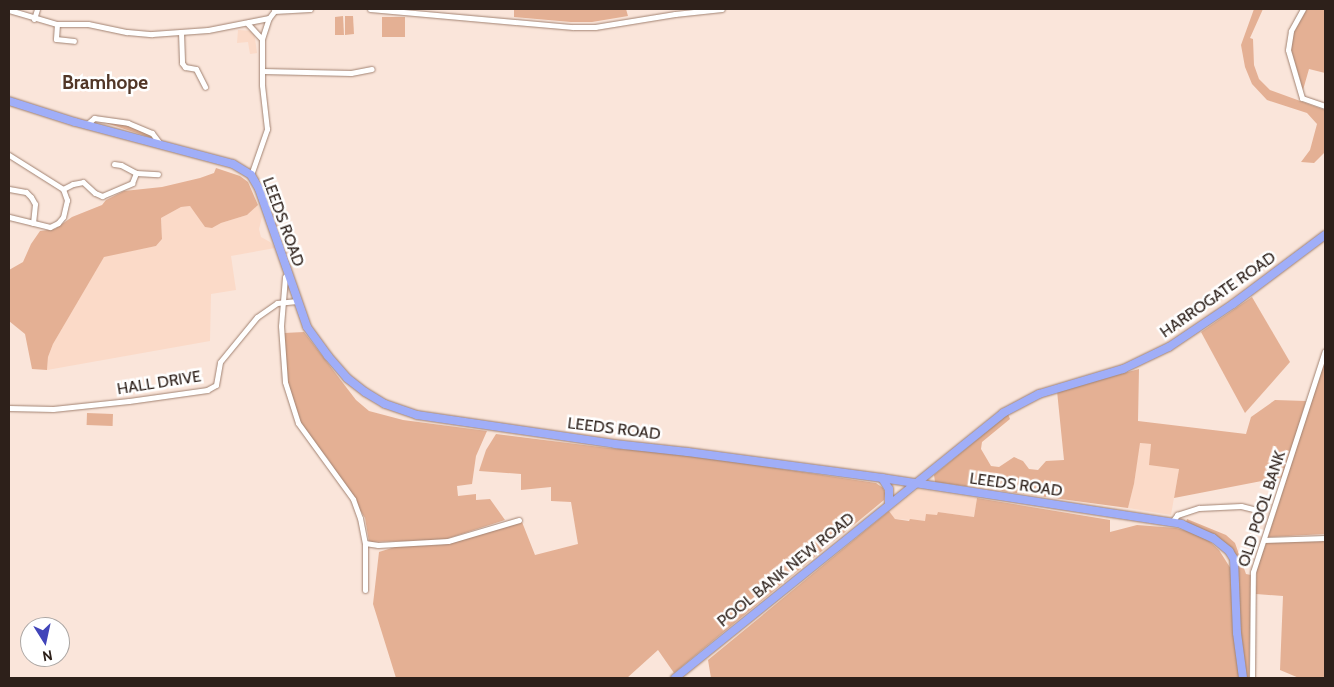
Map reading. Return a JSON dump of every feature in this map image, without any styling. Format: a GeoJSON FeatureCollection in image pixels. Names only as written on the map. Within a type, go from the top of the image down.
{"type":"FeatureCollection","features":[{"type":"Feature","properties":{"kind":"highway","name":"LEEDS ROAD"},"geometry":{"type":"LineString","coordinates":[[9,101],[86,125],[233,164],[251,175],[259,189],[306,327],[347,378],[385,404],[418,415],[616,444],[882,478],[1172,522],[1194,528],[1213,538],[1229,551],[1234,559],[1237,633],[1243,678]]}},
{"type":"Feature","properties":{"kind":"highway","name":"HARROGATE ROAD"},"geometry":{"type":"LineString","coordinates":[[914,483],[986,425],[1017,404],[1039,394],[1135,365],[1187,336],[1325,235]]}},
{"type":"Feature","properties":{"kind":"highway"},"geometry":{"type":"LineString","coordinates":[[882,478],[889,489],[889,503]]}},
{"type":"Feature","properties":{"kind":"highway","name":"POOL BANK NEW ROAD"},"geometry":{"type":"LineString","coordinates":[[675,678],[914,483]]}},
{"type":"Feature","properties":{"kind":"street"},"geometry":{"type":"LineString","coordinates":[[34,19],[37,9]]}},
{"type":"Feature","properties":{"kind":"street"},"geometry":{"type":"LineString","coordinates":[[251,175],[267,129],[262,71],[262,38],[269,18],[275,10],[310,9]]}},
{"type":"Feature","properties":{"kind":"street"},"geometry":{"type":"LineString","coordinates":[[370,9],[573,27],[595,27],[675,14],[722,9]]}},
{"type":"Feature","properties":{"kind":"street"},"geometry":{"type":"LineString","coordinates":[[1303,9],[1291,31],[1288,50],[1302,98],[1325,106]]}},
{"type":"Feature","properties":{"kind":"street"},"geometry":{"type":"LineString","coordinates":[[9,10],[34,19],[57,24],[88,24],[127,32],[152,34],[208,30],[269,18]]}},
{"type":"Feature","properties":{"kind":"street"},"geometry":{"type":"LineString","coordinates":[[248,23],[262,38]]}},
{"type":"Feature","properties":{"kind":"street"},"geometry":{"type":"LineString","coordinates":[[57,24],[56,39],[74,41]]}},
{"type":"Feature","properties":{"kind":"street"},"geometry":{"type":"LineString","coordinates":[[181,32],[183,66],[196,69],[205,87]]}},
{"type":"Feature","properties":{"kind":"street"},"geometry":{"type":"LineString","coordinates":[[262,71],[351,73],[372,69]]}},
{"type":"Feature","properties":{"kind":"street"},"geometry":{"type":"LineString","coordinates":[[86,125],[94,118],[128,123],[152,133],[160,145]]}},
{"type":"Feature","properties":{"kind":"street"},"geometry":{"type":"LineString","coordinates":[[9,155],[63,189],[67,200],[63,217],[58,223],[50,226],[9,217]]}},
{"type":"Feature","properties":{"kind":"street"},"geometry":{"type":"LineString","coordinates":[[114,164],[121,165],[136,173],[158,174]]}},
{"type":"Feature","properties":{"kind":"street"},"geometry":{"type":"LineString","coordinates":[[63,189],[83,182],[95,193],[102,196],[132,183],[136,173]]}},
{"type":"Feature","properties":{"kind":"street"},"geometry":{"type":"LineString","coordinates":[[9,189],[26,192],[32,197],[35,204],[33,223]]}},
{"type":"Feature","properties":{"kind":"street"},"geometry":{"type":"LineString","coordinates":[[288,273],[285,277],[280,340],[285,382],[298,423],[353,499],[360,518],[365,543],[365,590]]}},
{"type":"Feature","properties":{"kind":"street","name":"HALL DRIVE"},"geometry":{"type":"LineString","coordinates":[[9,408],[53,409],[207,390],[216,385],[220,362],[236,340],[269,308],[283,302],[297,301]]}},
{"type":"Feature","properties":{"kind":"street","name":"OLD POOL BANK"},"geometry":{"type":"LineString","coordinates":[[1252,678],[1253,572],[1325,352]]}},
{"type":"Feature","properties":{"kind":"street"},"geometry":{"type":"LineString","coordinates":[[1172,522],[1177,515],[1199,508],[1241,506],[1261,511]]}},
{"type":"Feature","properties":{"kind":"street"},"geometry":{"type":"LineString","coordinates":[[365,543],[378,546],[448,542],[519,520]]}},
{"type":"Feature","properties":{"kind":"street"},"geometry":{"type":"LineString","coordinates":[[1264,540],[1325,538]]}},
{"type":"Feature","properties":{"kind":"shaded area"},"geometry":{"type":"Polygon","coordinates":[[[514,9],[626,9],[628,16],[592,22],[571,22],[514,17],[514,9]]]}},
{"type":"Feature","properties":{"kind":"shaded area"},"geometry":{"type":"Polygon","coordinates":[[[1254,9],[1263,9],[1250,38],[1253,39],[1254,65],[1259,79],[1270,90],[1325,110],[1325,152],[1314,163],[1301,162],[1310,150],[1317,124],[1307,113],[1267,100],[1252,84],[1245,67],[1241,45],[1254,9]]]}},
{"type":"Feature","properties":{"kind":"shaded area"},"geometry":{"type":"Polygon","coordinates":[[[1307,9],[1325,9],[1325,73],[1309,69],[1303,90],[1290,46],[1294,32],[1307,9]]]}},
{"type":"Feature","properties":{"kind":"shaded area"},"geometry":{"type":"Polygon","coordinates":[[[343,16],[344,35],[335,35],[335,17],[343,16]]]}},
{"type":"Feature","properties":{"kind":"shaded area"},"geometry":{"type":"Polygon","coordinates":[[[345,16],[353,16],[354,34],[345,35],[345,16]]]}},
{"type":"Feature","properties":{"kind":"shaded area"},"geometry":{"type":"Polygon","coordinates":[[[382,17],[405,17],[405,37],[382,37],[382,17]]]}},
{"type":"Feature","properties":{"kind":"shaded area"},"geometry":{"type":"Polygon","coordinates":[[[238,30],[254,31],[257,53],[250,54],[248,42],[237,43],[238,30]]]}},
{"type":"Feature","properties":{"kind":"shaded area"},"geometry":{"type":"Polygon","coordinates":[[[97,120],[126,125],[146,133],[152,138],[97,120]]]}},
{"type":"Feature","properties":{"kind":"shaded area"},"geometry":{"type":"Polygon","coordinates":[[[216,168],[240,176],[248,182],[258,205],[247,215],[221,223],[212,228],[205,227],[190,206],[181,207],[161,218],[162,239],[156,246],[104,257],[53,344],[48,357],[47,370],[32,369],[25,334],[9,321],[9,270],[23,262],[31,244],[40,231],[55,229],[72,217],[102,205],[106,200],[124,191],[162,187],[200,178],[214,173],[216,168]]]}},
{"type":"Feature","properties":{"kind":"shaded area"},"geometry":{"type":"Polygon","coordinates":[[[258,205],[262,217],[259,229],[261,237],[270,242],[275,248],[231,256],[236,290],[211,294],[210,341],[47,370],[48,357],[53,344],[104,256],[156,246],[162,239],[161,218],[181,207],[190,206],[212,228],[221,223],[247,215],[258,205]]]}},
{"type":"Feature","properties":{"kind":"shaded area"},"geometry":{"type":"Polygon","coordinates":[[[1252,297],[1290,362],[1245,413],[1201,332],[1252,297]]]}},
{"type":"Feature","properties":{"kind":"shaded area"},"geometry":{"type":"Polygon","coordinates":[[[304,332],[356,400],[369,411],[403,420],[487,431],[476,456],[472,484],[457,486],[458,496],[476,494],[476,500],[490,499],[505,520],[443,540],[369,542],[365,518],[328,459],[301,426],[285,379],[284,333],[304,332]]]}},
{"type":"Feature","properties":{"kind":"shaded area"},"geometry":{"type":"Polygon","coordinates":[[[1325,359],[1325,534],[1268,537],[1325,359]]]}},
{"type":"Feature","properties":{"kind":"shaded area"},"geometry":{"type":"Polygon","coordinates":[[[1139,369],[1138,421],[1246,434],[1251,417],[1275,400],[1306,401],[1283,477],[1174,498],[1179,469],[1149,465],[1151,444],[1140,443],[1134,484],[1128,508],[935,482],[934,475],[1008,414],[1010,419],[982,442],[981,449],[991,466],[999,467],[1014,457],[1023,461],[1029,469],[1038,470],[1046,461],[1064,460],[1057,391],[1139,369]]]}},
{"type":"Feature","properties":{"kind":"shaded area"},"geometry":{"type":"Polygon","coordinates":[[[87,413],[113,414],[113,426],[87,425],[87,413]]]}},
{"type":"Feature","properties":{"kind":"shaded area"},"geometry":{"type":"Polygon","coordinates":[[[496,434],[608,448],[681,454],[876,483],[883,488],[885,493],[884,500],[674,673],[658,650],[627,678],[396,678],[373,604],[379,552],[398,546],[440,545],[522,522],[535,555],[578,544],[571,502],[551,501],[551,487],[521,490],[521,474],[479,471],[486,450],[496,434]]]}},
{"type":"Feature","properties":{"kind":"shaded area"},"geometry":{"type":"Polygon","coordinates":[[[1139,443],[1151,444],[1179,469],[1171,515],[1128,508],[1134,484],[1139,443]]]}},
{"type":"Feature","properties":{"kind":"shaded area"},"geometry":{"type":"Polygon","coordinates":[[[918,489],[977,498],[974,517],[938,512],[938,515],[925,521],[895,519],[889,511],[918,489]]]}},
{"type":"Feature","properties":{"kind":"shaded area"},"geometry":{"type":"Polygon","coordinates":[[[977,498],[1110,520],[1110,532],[1137,525],[1176,528],[1198,534],[1209,541],[1219,550],[1231,569],[1239,678],[711,678],[708,660],[889,511],[895,519],[909,521],[910,519],[925,521],[926,514],[937,515],[938,512],[974,517],[977,498]]]}},
{"type":"Feature","properties":{"kind":"shaded area"},"geometry":{"type":"Polygon","coordinates":[[[1187,519],[1226,535],[1235,543],[1246,574],[1251,575],[1249,678],[1246,678],[1240,630],[1237,560],[1229,546],[1215,535],[1186,523],[1187,519]]]}},
{"type":"Feature","properties":{"kind":"shaded area"},"geometry":{"type":"Polygon","coordinates":[[[1267,541],[1325,541],[1325,678],[1299,678],[1280,670],[1283,596],[1256,594],[1257,567],[1267,541]]]}},
{"type":"Feature","properties":{"kind":"district","name":"Bramhope"},"geometry":{"type":"Point","coordinates":[105,83]}}]}
